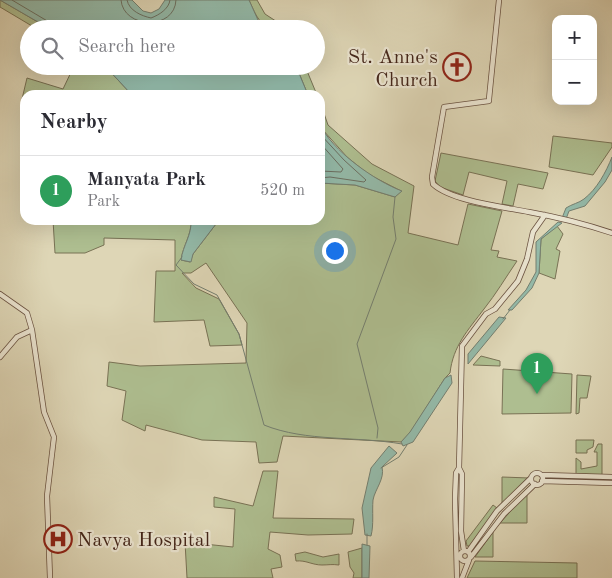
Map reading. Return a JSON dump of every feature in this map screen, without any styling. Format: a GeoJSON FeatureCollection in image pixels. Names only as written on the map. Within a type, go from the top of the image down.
{"type":"FeatureCollection","features":[{"type":"Feature","properties":{"kind":"street"},"geometry":{"type":"LineString","coordinates":[[500,0],[490,99],[489,101],[444,107],[432,177],[433,184],[438,189],[470,200],[545,215],[612,233]]}},
{"type":"Feature","properties":{"kind":"street"},"geometry":{"type":"LineString","coordinates":[[459,577],[467,555],[461,531],[462,474],[459,468],[462,346],[468,335],[486,314],[495,309],[518,281],[527,259],[533,232],[545,215]]}},
{"type":"Feature","properties":{"kind":"street"},"geometry":{"type":"LineString","coordinates":[[0,294],[27,313],[32,330],[44,412],[54,437],[47,496],[50,578]]}},
{"type":"Feature","properties":{"kind":"street"},"geometry":{"type":"LineString","coordinates":[[0,357],[17,337],[32,330]]}},
{"type":"Feature","properties":{"kind":"street"},"geometry":{"type":"LineString","coordinates":[[459,468],[456,473],[456,547],[459,577]]}},
{"type":"Feature","properties":{"kind":"street"},"geometry":{"type":"LineString","coordinates":[[459,577],[462,560],[467,555],[504,514],[534,484],[542,481],[610,483],[610,477],[542,475],[536,473],[497,511],[462,560]]}},
{"type":"Feature","properties":{"kind":"street"},"geometry":{"type":"LineString","coordinates":[[542,475],[542,481]]}},
{"type":"Feature","properties":{"kind":"street"},"geometry":{"type":"LineString","coordinates":[[531,478],[534,484]]}},
{"type":"Feature","properties":{"kind":"street"},"geometry":{"type":"LineString","coordinates":[[456,547],[467,555]]}},
{"type":"Feature","properties":{"kind":"shaded area"},"geometry":{"type":"Polygon","coordinates":[[[0,0],[34,20],[22,20],[0,7],[0,0]]]}},
{"type":"Feature","properties":{"kind":"shaded area"},"geometry":{"type":"Polygon","coordinates":[[[249,0],[257,0],[265,14],[274,20],[260,20],[249,0]]]}},
{"type":"Feature","properties":{"kind":"shaded area"},"geometry":{"type":"Polygon","coordinates":[[[70,75],[113,75],[127,90],[24,90],[27,78],[63,89],[70,75]]]}},
{"type":"Feature","properties":{"kind":"shaded area"},"geometry":{"type":"Polygon","coordinates":[[[300,75],[309,75],[315,90],[306,90],[300,75]]]}},
{"type":"Feature","properties":{"kind":"shaded area"},"geometry":{"type":"Polygon","coordinates":[[[325,116],[328,125],[372,164],[414,186],[408,233],[458,245],[468,204],[502,211],[491,250],[499,251],[497,257],[517,261],[462,339],[454,355],[450,373],[410,433],[401,442],[283,436],[277,462],[259,463],[256,442],[202,440],[146,425],[145,431],[122,420],[126,391],[107,386],[109,362],[140,366],[246,363],[247,323],[206,263],[191,273],[182,273],[196,288],[219,299],[239,334],[242,345],[210,346],[204,320],[154,322],[156,271],[175,271],[175,240],[104,238],[104,245],[85,253],[55,253],[53,225],[191,225],[181,260],[190,262],[193,254],[215,225],[325,225],[325,183],[355,185],[395,197],[401,191],[368,174],[347,157],[325,132],[325,116]]]}},
{"type":"Feature","properties":{"kind":"shaded area"},"geometry":{"type":"Polygon","coordinates":[[[553,136],[612,143],[612,147],[593,175],[549,167],[553,136]]]}},
{"type":"Feature","properties":{"kind":"shaded area"},"geometry":{"type":"Polygon","coordinates":[[[441,153],[548,173],[543,189],[518,184],[513,206],[502,204],[507,181],[469,172],[463,195],[440,187],[435,181],[441,153]]]}},
{"type":"Feature","properties":{"kind":"shaded area"},"geometry":{"type":"Polygon","coordinates":[[[557,226],[563,234],[556,249],[560,251],[555,279],[539,273],[541,239],[557,226]]]}},
{"type":"Feature","properties":{"kind":"shaded area"},"geometry":{"type":"Polygon","coordinates":[[[481,356],[500,361],[500,366],[473,365],[481,356]]]}},
{"type":"Feature","properties":{"kind":"shaded area"},"geometry":{"type":"Polygon","coordinates":[[[503,369],[572,374],[571,413],[502,414],[503,369]]]}},
{"type":"Feature","properties":{"kind":"shaded area"},"geometry":{"type":"Polygon","coordinates":[[[577,375],[591,376],[587,398],[580,398],[579,413],[576,414],[577,375]]]}},
{"type":"Feature","properties":{"kind":"shaded area"},"geometry":{"type":"Polygon","coordinates":[[[576,440],[594,440],[593,447],[587,450],[587,453],[576,453],[576,440]]]}},
{"type":"Feature","properties":{"kind":"shaded area"},"geometry":{"type":"Polygon","coordinates":[[[598,444],[602,444],[602,475],[576,474],[576,458],[581,462],[581,469],[597,466],[597,452],[594,452],[598,444]]]}},
{"type":"Feature","properties":{"kind":"shaded area"},"geometry":{"type":"Polygon","coordinates":[[[263,471],[278,471],[273,518],[354,519],[352,534],[308,535],[270,532],[268,549],[280,555],[282,567],[271,569],[273,578],[187,578],[185,542],[233,547],[235,509],[214,507],[214,497],[253,506],[263,471]]]}},
{"type":"Feature","properties":{"kind":"shaded area"},"geometry":{"type":"Polygon","coordinates":[[[502,477],[529,478],[502,505],[502,477]]]}},
{"type":"Feature","properties":{"kind":"shaded area"},"geometry":{"type":"Polygon","coordinates":[[[527,493],[527,523],[500,523],[527,493]]]}},
{"type":"Feature","properties":{"kind":"shaded area"},"geometry":{"type":"Polygon","coordinates":[[[493,505],[497,508],[471,546],[467,546],[466,541],[493,505]]]}},
{"type":"Feature","properties":{"kind":"shaded area"},"geometry":{"type":"Polygon","coordinates":[[[493,532],[493,557],[475,557],[493,532]]]}},
{"type":"Feature","properties":{"kind":"shaded area"},"geometry":{"type":"Polygon","coordinates":[[[362,548],[362,578],[353,578],[354,573],[350,567],[348,552],[362,548]]]}},
{"type":"Feature","properties":{"kind":"shaded area"},"geometry":{"type":"Polygon","coordinates":[[[305,552],[323,557],[339,554],[339,565],[318,565],[296,561],[295,554],[305,552]]]}},
{"type":"Feature","properties":{"kind":"shaded area"},"geometry":{"type":"Polygon","coordinates":[[[475,561],[577,563],[577,578],[467,578],[475,561]]]}},
{"type":"Feature","properties":{"kind":"water"},"geometry":{"type":"Polygon","coordinates":[[[0,0],[132,0],[143,11],[151,13],[159,9],[165,0],[249,0],[258,20],[34,20],[0,0]]]}},
{"type":"Feature","properties":{"kind":"water"},"geometry":{"type":"Polygon","coordinates":[[[113,75],[300,75],[306,90],[127,90],[113,75]]]}},
{"type":"Feature","properties":{"kind":"water"},"geometry":{"type":"Polygon","coordinates":[[[325,132],[355,164],[379,180],[402,191],[395,197],[355,185],[325,183],[325,132]]]}},
{"type":"Feature","properties":{"kind":"water"},"geometry":{"type":"Polygon","coordinates":[[[612,157],[612,170],[605,182],[585,206],[569,211],[566,219],[562,218],[566,208],[589,195],[604,174],[612,157]]]}},
{"type":"Feature","properties":{"kind":"water"},"geometry":{"type":"Polygon","coordinates":[[[558,222],[562,223],[541,239],[539,273],[532,288],[512,310],[508,310],[526,290],[536,272],[536,242],[558,222]]]}},
{"type":"Feature","properties":{"kind":"water"},"geometry":{"type":"Polygon","coordinates":[[[191,225],[215,225],[193,254],[191,262],[181,260],[191,225]]]}},
{"type":"Feature","properties":{"kind":"water"},"geometry":{"type":"Polygon","coordinates":[[[499,317],[506,318],[468,364],[468,354],[499,317]]]}},
{"type":"Feature","properties":{"kind":"water"},"geometry":{"type":"Polygon","coordinates":[[[451,375],[452,383],[413,442],[403,446],[401,442],[410,432],[445,378],[451,375]]]}},
{"type":"Feature","properties":{"kind":"water"},"geometry":{"type":"Polygon","coordinates":[[[389,446],[397,453],[382,467],[381,480],[373,500],[371,536],[365,535],[362,508],[371,468],[389,446]]]}},
{"type":"Feature","properties":{"kind":"water"},"geometry":{"type":"Polygon","coordinates":[[[362,544],[370,546],[369,578],[362,578],[362,544]]]}},
{"type":"Feature","properties":{"kind":"waterway"},"geometry":{"type":"LineString","coordinates":[[377,438],[378,428],[357,344],[396,239],[393,217],[395,197]]}},
{"type":"Feature","properties":{"kind":"waterway"},"geometry":{"type":"LineString","coordinates":[[182,257],[176,265],[194,284],[217,295],[239,334],[264,425],[297,434],[402,444]]}},
{"type":"Feature","properties":{"kind":"waterway"},"geometry":{"type":"LineString","coordinates":[[503,319],[510,310]]}},
{"type":"Feature","properties":{"kind":"waterway"},"geometry":{"type":"LineString","coordinates":[[381,468],[399,457],[407,445]]}},
{"type":"Feature","properties":{"kind":"waterway"},"geometry":{"type":"LineString","coordinates":[[367,534],[367,545]]}},
{"type":"Feature","properties":{"kind":"place","name":"St. Anne's Church"},"geometry":{"type":"Point","coordinates":[457,67]}},
{"type":"Feature","properties":{"kind":"place","name":"Manyata Park"},"geometry":{"type":"Point","coordinates":[537,394]}},
{"type":"Feature","properties":{"kind":"place","name":"Navya Hospital"},"geometry":{"type":"Point","coordinates":[58,539]}}]}
